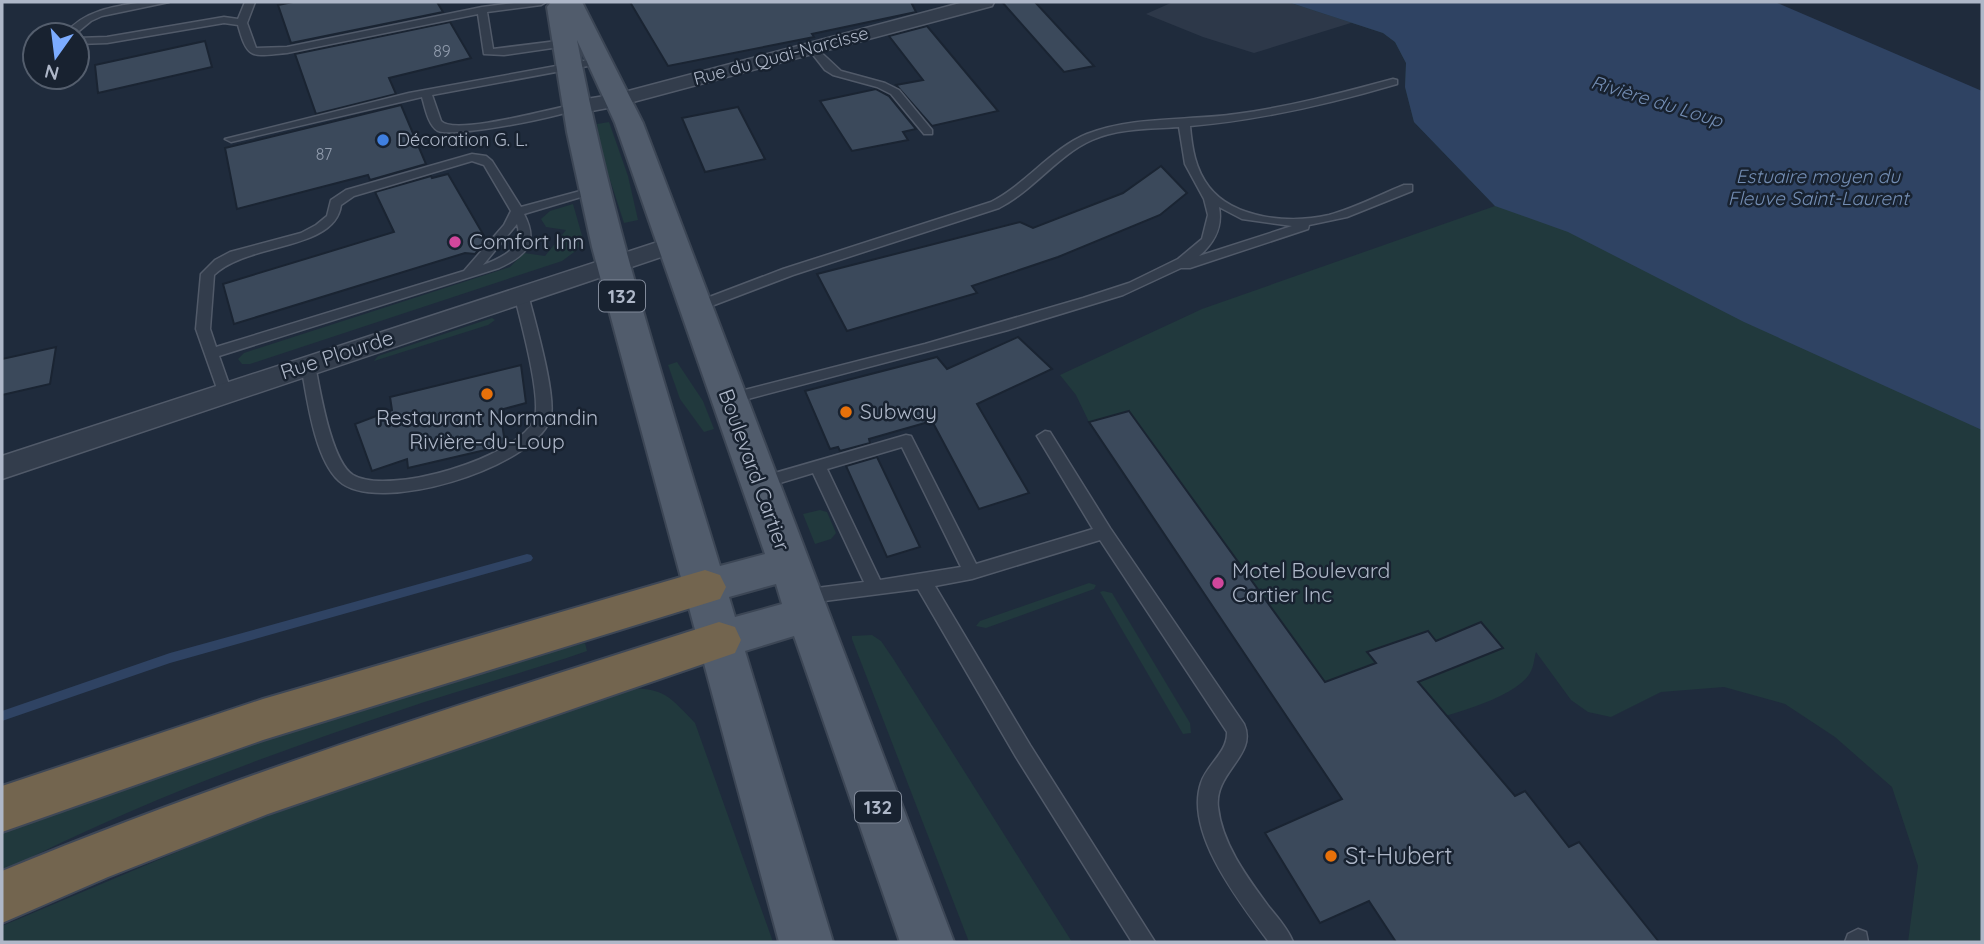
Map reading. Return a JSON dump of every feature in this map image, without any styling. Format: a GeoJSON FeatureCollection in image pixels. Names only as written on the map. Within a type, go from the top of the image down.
{"type":"FeatureCollection","features":[{"type":"Feature","properties":{"kind":"highway"},"geometry":{"type":"LineString","coordinates":[[2,809],[104,771],[385,681],[705,587]]}},
{"type":"Feature","properties":{"kind":"highway"},"geometry":{"type":"LineString","coordinates":[[2,897],[96,855],[209,812],[494,713],[719,640]]}},
{"type":"Feature","properties":{"kind":"main road","name":"Boulevard Cartier"},"geometry":{"type":"LineString","coordinates":[[559,2],[581,52],[618,100],[629,123],[927,942]]}},
{"type":"Feature","properties":{"kind":"main road","name":"Boulevard Cartier"},"geometry":{"type":"LineString","coordinates":[[571,2],[581,52],[576,107],[595,191],[613,263],[806,942]]}},
{"type":"Feature","properties":{"kind":"main road"},"geometry":{"type":"LineString","coordinates":[[705,587],[799,591]]}},
{"type":"Feature","properties":{"kind":"main road"},"geometry":{"type":"LineString","coordinates":[[719,640],[799,591]]}},
{"type":"Feature","properties":{"kind":"street","name":"Rue du Quai-Narcisse"},"geometry":{"type":"LineString","coordinates":[[576,107],[618,100],[985,2]]}},
{"type":"Feature","properties":{"kind":"street","name":"Rue Plourde"},"geometry":{"type":"LineString","coordinates":[[2,468],[673,245]]}},
{"type":"Feature","properties":{"kind":"lane"},"geometry":{"type":"LineString","coordinates":[[82,21],[89,17],[164,2]]}},
{"type":"Feature","properties":{"kind":"lane"},"geometry":{"type":"LineString","coordinates":[[250,2],[242,23],[248,47],[253,51],[273,52],[482,10],[541,2]]}},
{"type":"Feature","properties":{"kind":"lane"},"geometry":{"type":"LineString","coordinates":[[482,10],[488,52],[581,52]]}},
{"type":"Feature","properties":{"kind":"lane"},"geometry":{"type":"LineString","coordinates":[[91,41],[224,20],[242,23]]}},
{"type":"Feature","properties":{"kind":"lane"},"geometry":{"type":"LineString","coordinates":[[812,47],[829,68],[837,73],[881,85],[895,92],[928,132]]}},
{"type":"Feature","properties":{"kind":"lane"},"geometry":{"type":"LineString","coordinates":[[231,139],[426,93],[581,52]]}},
{"type":"Feature","properties":{"kind":"lane"},"geometry":{"type":"LineString","coordinates":[[696,307],[788,272],[995,205],[1014,196],[1079,141],[1094,135],[1271,113],[1340,99],[1393,82]]}},
{"type":"Feature","properties":{"kind":"lane"},"geometry":{"type":"LineString","coordinates":[[426,93],[438,126],[444,129],[468,128],[576,107]]}},
{"type":"Feature","properties":{"kind":"lane"},"geometry":{"type":"LineString","coordinates":[[1184,123],[1187,152],[1194,172],[1222,207],[1240,215],[1283,221],[1322,220]]}},
{"type":"Feature","properties":{"kind":"lane"},"geometry":{"type":"LineString","coordinates":[[212,353],[504,261],[524,243],[526,230],[488,163],[482,158],[472,157],[350,193],[335,203],[333,217],[318,230],[234,257],[213,268],[208,274],[203,329],[225,393]]}},
{"type":"Feature","properties":{"kind":"lane"},"geometry":{"type":"LineString","coordinates":[[729,399],[999,328],[1112,293],[1408,187]]}},
{"type":"Feature","properties":{"kind":"lane"},"geometry":{"type":"LineString","coordinates":[[516,212],[595,191]]}},
{"type":"Feature","properties":{"kind":"lane"},"geometry":{"type":"LineString","coordinates":[[1162,273],[1198,250],[1211,234],[1213,216],[1209,194]]}},
{"type":"Feature","properties":{"kind":"lane"},"geometry":{"type":"LineString","coordinates":[[465,275],[481,261],[510,226],[516,212]]}},
{"type":"Feature","properties":{"kind":"lane"},"geometry":{"type":"LineString","coordinates":[[308,365],[320,419],[334,460],[348,480],[361,485],[390,488],[454,474],[509,454],[527,442],[540,426],[543,405],[521,294]]}},
{"type":"Feature","properties":{"kind":"lane"},"geometry":{"type":"LineString","coordinates":[[1045,436],[1104,532],[1237,730],[1239,742],[1234,753],[1217,769],[1211,782],[1209,809],[1221,848],[1244,889],[1282,942]]}},
{"type":"Feature","properties":{"kind":"lane"},"geometry":{"type":"LineString","coordinates":[[760,483],[906,440],[972,572]]}},
{"type":"Feature","properties":{"kind":"lane"},"geometry":{"type":"LineString","coordinates":[[818,467],[875,588]]}},
{"type":"Feature","properties":{"kind":"lane"},"geometry":{"type":"LineString","coordinates":[[799,591],[875,588],[923,582],[972,572],[1104,532]]}},
{"type":"Feature","properties":{"kind":"lane"},"geometry":{"type":"LineString","coordinates":[[923,582],[1023,751],[1144,942]]}},
{"type":"Feature","properties":{"kind":"shaded area"},"geometry":{"type":"Polygon","coordinates":[[[1173,2],[1288,2],[1354,22],[1254,53],[1203,37],[1146,14],[1173,2]]]}},
{"type":"Feature","properties":{"kind":"green space"},"geometry":{"type":"Polygon","coordinates":[[[1288,2],[1315,2],[1982,233],[1982,942],[1908,942],[1918,866],[1892,787],[1835,737],[1785,704],[1724,687],[1661,692],[1611,717],[1588,712],[1571,700],[1536,652],[1530,673],[1507,692],[1450,715],[1398,729],[1375,699],[1502,647],[1482,623],[1436,641],[1428,631],[1368,652],[1376,663],[1325,682],[1129,411],[1089,422],[1076,395],[1060,375],[1202,309],[1495,206],[1414,122],[1405,87],[1406,63],[1395,42],[1383,33],[1288,2]]]}},
{"type":"Feature","properties":{"kind":"green space"},"geometry":{"type":"Polygon","coordinates":[[[609,122],[628,176],[638,220],[624,223],[600,149],[597,124],[609,122]]]}},
{"type":"Feature","properties":{"kind":"green space"},"geometry":{"type":"Polygon","coordinates":[[[573,204],[583,239],[577,250],[562,261],[250,364],[242,364],[238,359],[244,353],[510,267],[524,253],[545,256],[566,230],[546,227],[541,219],[550,211],[573,204]]]}},
{"type":"Feature","properties":{"kind":"green space"},"geometry":{"type":"Polygon","coordinates":[[[492,318],[495,320],[488,325],[374,361],[378,356],[492,318]]]}},
{"type":"Feature","properties":{"kind":"green space"},"geometry":{"type":"Polygon","coordinates":[[[677,362],[703,401],[714,429],[704,432],[680,399],[668,365],[677,362]]]}},
{"type":"Feature","properties":{"kind":"green space"},"geometry":{"type":"Polygon","coordinates":[[[820,510],[827,512],[836,533],[831,539],[815,544],[803,514],[820,510]]]}},
{"type":"Feature","properties":{"kind":"green space"},"geometry":{"type":"Polygon","coordinates":[[[1089,583],[1096,585],[1094,589],[986,628],[976,626],[980,621],[1089,583]]]}},
{"type":"Feature","properties":{"kind":"green space"},"geometry":{"type":"Polygon","coordinates":[[[1100,592],[1112,593],[1190,723],[1191,733],[1183,734],[1100,592]]]}},
{"type":"Feature","properties":{"kind":"green space"},"geometry":{"type":"Polygon","coordinates":[[[872,635],[881,641],[894,660],[1072,942],[969,942],[852,639],[852,636],[872,635]]]}},
{"type":"Feature","properties":{"kind":"green space"},"geometry":{"type":"Polygon","coordinates":[[[585,643],[587,651],[395,712],[196,784],[98,826],[2,872],[2,831],[165,767],[499,665],[585,643]]]}},
{"type":"Feature","properties":{"kind":"green space"},"geometry":{"type":"Polygon","coordinates":[[[619,688],[645,689],[662,694],[677,704],[695,723],[773,942],[2,942],[2,926],[203,841],[369,777],[502,734],[619,688]]]}},
{"type":"Feature","properties":{"kind":"water","name":"Estuaire moyen du Fleuve Saint-Laurent"},"geometry":{"type":"Polygon","coordinates":[[[1288,2],[1775,2],[1982,91],[1982,430],[1744,322],[1568,232],[1495,206],[1414,122],[1405,87],[1406,63],[1395,42],[1383,33],[1288,2]]]}},
{"type":"Feature","properties":{"kind":"building"},"geometry":{"type":"Polygon","coordinates":[[[293,2],[437,2],[443,12],[291,43],[278,5],[293,2]]]}},
{"type":"Feature","properties":{"kind":"building"},"geometry":{"type":"Polygon","coordinates":[[[630,2],[911,2],[916,12],[812,34],[814,37],[668,66],[630,2]]]}},
{"type":"Feature","properties":{"kind":"building"},"geometry":{"type":"Polygon","coordinates":[[[1002,2],[1035,2],[1094,66],[1064,72],[1002,2]]]}},
{"type":"Feature","properties":{"kind":"building"},"geometry":{"type":"Polygon","coordinates":[[[450,22],[471,58],[389,78],[396,94],[316,114],[295,54],[450,22]]]}},
{"type":"Feature","properties":{"kind":"building"},"geometry":{"type":"Polygon","coordinates":[[[927,26],[998,111],[932,126],[896,85],[923,80],[889,36],[927,26]]]}},
{"type":"Feature","properties":{"kind":"building"},"geometry":{"type":"Polygon","coordinates":[[[205,41],[212,67],[98,93],[95,65],[205,41]]]}},
{"type":"Feature","properties":{"kind":"building"},"geometry":{"type":"Polygon","coordinates":[[[876,89],[889,96],[916,129],[903,132],[908,140],[852,151],[820,101],[876,89]]]}},
{"type":"Feature","properties":{"kind":"building"},"geometry":{"type":"Polygon","coordinates":[[[401,105],[426,164],[370,180],[368,175],[237,209],[225,148],[401,105]]]}},
{"type":"Feature","properties":{"kind":"building"},"geometry":{"type":"Polygon","coordinates":[[[738,107],[765,159],[705,172],[682,118],[738,107]]]}},
{"type":"Feature","properties":{"kind":"building"},"geometry":{"type":"Polygon","coordinates":[[[1161,166],[1187,193],[1160,215],[1058,257],[972,286],[977,293],[847,331],[817,274],[1020,222],[1033,228],[1123,193],[1161,166]]]}},
{"type":"Feature","properties":{"kind":"building"},"geometry":{"type":"Polygon","coordinates":[[[448,174],[487,241],[475,254],[465,253],[234,324],[223,284],[394,232],[375,192],[431,176],[432,178],[448,174]]]}},
{"type":"Feature","properties":{"kind":"building"},"geometry":{"type":"Polygon","coordinates":[[[1018,337],[1052,369],[977,404],[1029,493],[979,509],[932,421],[869,439],[870,443],[840,451],[838,447],[830,449],[805,391],[937,357],[947,369],[1018,337]]]}},
{"type":"Feature","properties":{"kind":"building"},"geometry":{"type":"Polygon","coordinates":[[[56,347],[50,384],[2,395],[2,359],[56,347]]]}},
{"type":"Feature","properties":{"kind":"building"},"geometry":{"type":"Polygon","coordinates":[[[521,365],[526,403],[500,410],[505,443],[498,447],[408,468],[407,459],[372,471],[355,424],[392,410],[390,397],[521,365]]]}},
{"type":"Feature","properties":{"kind":"building"},"geometry":{"type":"Polygon","coordinates":[[[1129,411],[1325,682],[1376,663],[1367,652],[1428,631],[1436,641],[1481,622],[1503,648],[1418,682],[1515,796],[1525,791],[1569,847],[1579,842],[1659,942],[1396,942],[1369,901],[1320,923],[1265,833],[1342,799],[1089,422],[1129,411]]]}},
{"type":"Feature","properties":{"kind":"building"},"geometry":{"type":"Polygon","coordinates":[[[877,457],[920,547],[887,557],[846,466],[877,457]]]}},
{"type":"Feature","properties":{"kind":"waterway"},"geometry":{"type":"LineString","coordinates":[[2,716],[170,658],[527,558]]}},
{"type":"Feature","properties":{"kind":"place","name":"Décoration G. L."},"geometry":{"type":"Point","coordinates":[383,140]}},
{"type":"Feature","properties":{"kind":"place","name":"Comfort Inn"},"geometry":{"type":"Point","coordinates":[455,242]}},
{"type":"Feature","properties":{"kind":"place","name":"Restaurant Normandin Rivière-du-Loup"},"geometry":{"type":"Point","coordinates":[487,394]}},
{"type":"Feature","properties":{"kind":"place","name":"Subway"},"geometry":{"type":"Point","coordinates":[846,412]}},
{"type":"Feature","properties":{"kind":"place","name":"Motel Boulevard Cartier Inc"},"geometry":{"type":"Point","coordinates":[1218,583]}},
{"type":"Feature","properties":{"kind":"place","name":"St-Hubert"},"geometry":{"type":"Point","coordinates":[1331,856]}},
{"type":"Feature","properties":{"kind":"water label","name":"Rivière du Loup"},"geometry":{"type":"Point","coordinates":[1657,101]}}]}
